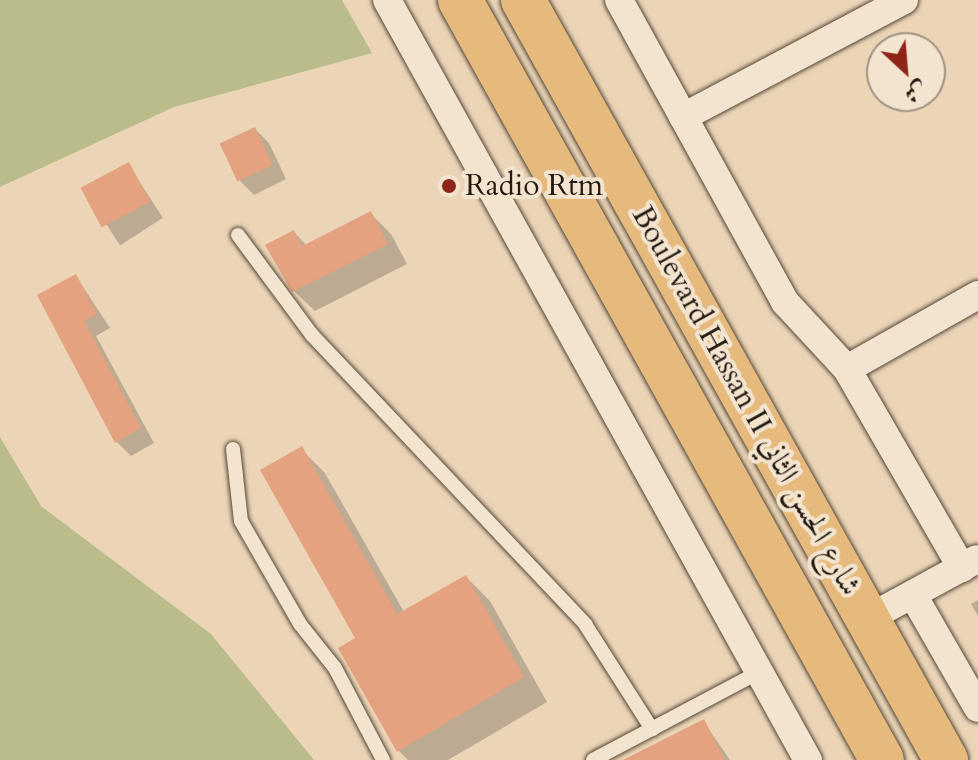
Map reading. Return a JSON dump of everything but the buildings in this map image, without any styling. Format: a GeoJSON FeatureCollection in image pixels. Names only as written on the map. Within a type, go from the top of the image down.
{"type":"FeatureCollection","features":[{"type":"Feature","properties":{"kind":"main road","name":"Boulevard Hassan II شارع الحسن الثاني"},"geometry":{"type":"LineString","coordinates":[[460,0],[882,760]]}},
{"type":"Feature","properties":{"kind":"main road","name":"Boulevard Hassan II شارع الحسن الثاني"},"geometry":{"type":"LineString","coordinates":[[523,0],[946,760]]}},
{"type":"Feature","properties":{"kind":"street"},"geometry":{"type":"LineString","coordinates":[[387,0],[808,760]]}},
{"type":"Feature","properties":{"kind":"street"},"geometry":{"type":"LineString","coordinates":[[619,0],[785,302],[847,369],[970,563],[867,619]]}},
{"type":"Feature","properties":{"kind":"street"},"geometry":{"type":"LineString","coordinates":[[683,117],[901,1]]}},
{"type":"Feature","properties":{"kind":"street"},"geometry":{"type":"LineString","coordinates":[[847,369],[978,295]]}},
{"type":"Feature","properties":{"kind":"street"},"geometry":{"type":"LineString","coordinates":[[913,595],[978,708]]}},
{"type":"Feature","properties":{"kind":"lane"},"geometry":{"type":"LineString","coordinates":[[238,235],[312,335],[585,624],[652,729]]}},
{"type":"Feature","properties":{"kind":"lane"},"geometry":{"type":"LineString","coordinates":[[233,449],[241,521],[300,624],[335,668],[383,760]]}},
{"type":"Feature","properties":{"kind":"lane"},"geometry":{"type":"LineString","coordinates":[[593,760],[759,672]]}},
{"type":"Feature","properties":{"kind":"green space"},"geometry":{"type":"Polygon","coordinates":[[[0,0],[342,0],[372,53],[174,107],[0,187],[0,0]]]}},
{"type":"Feature","properties":{"kind":"green space"},"geometry":{"type":"Polygon","coordinates":[[[0,437],[41,506],[211,634],[314,760],[0,760],[0,437]]]}},
{"type":"Feature","properties":{"kind":"place","name":"Radio Rtm"},"geometry":{"type":"Point","coordinates":[449,186]}}]}
